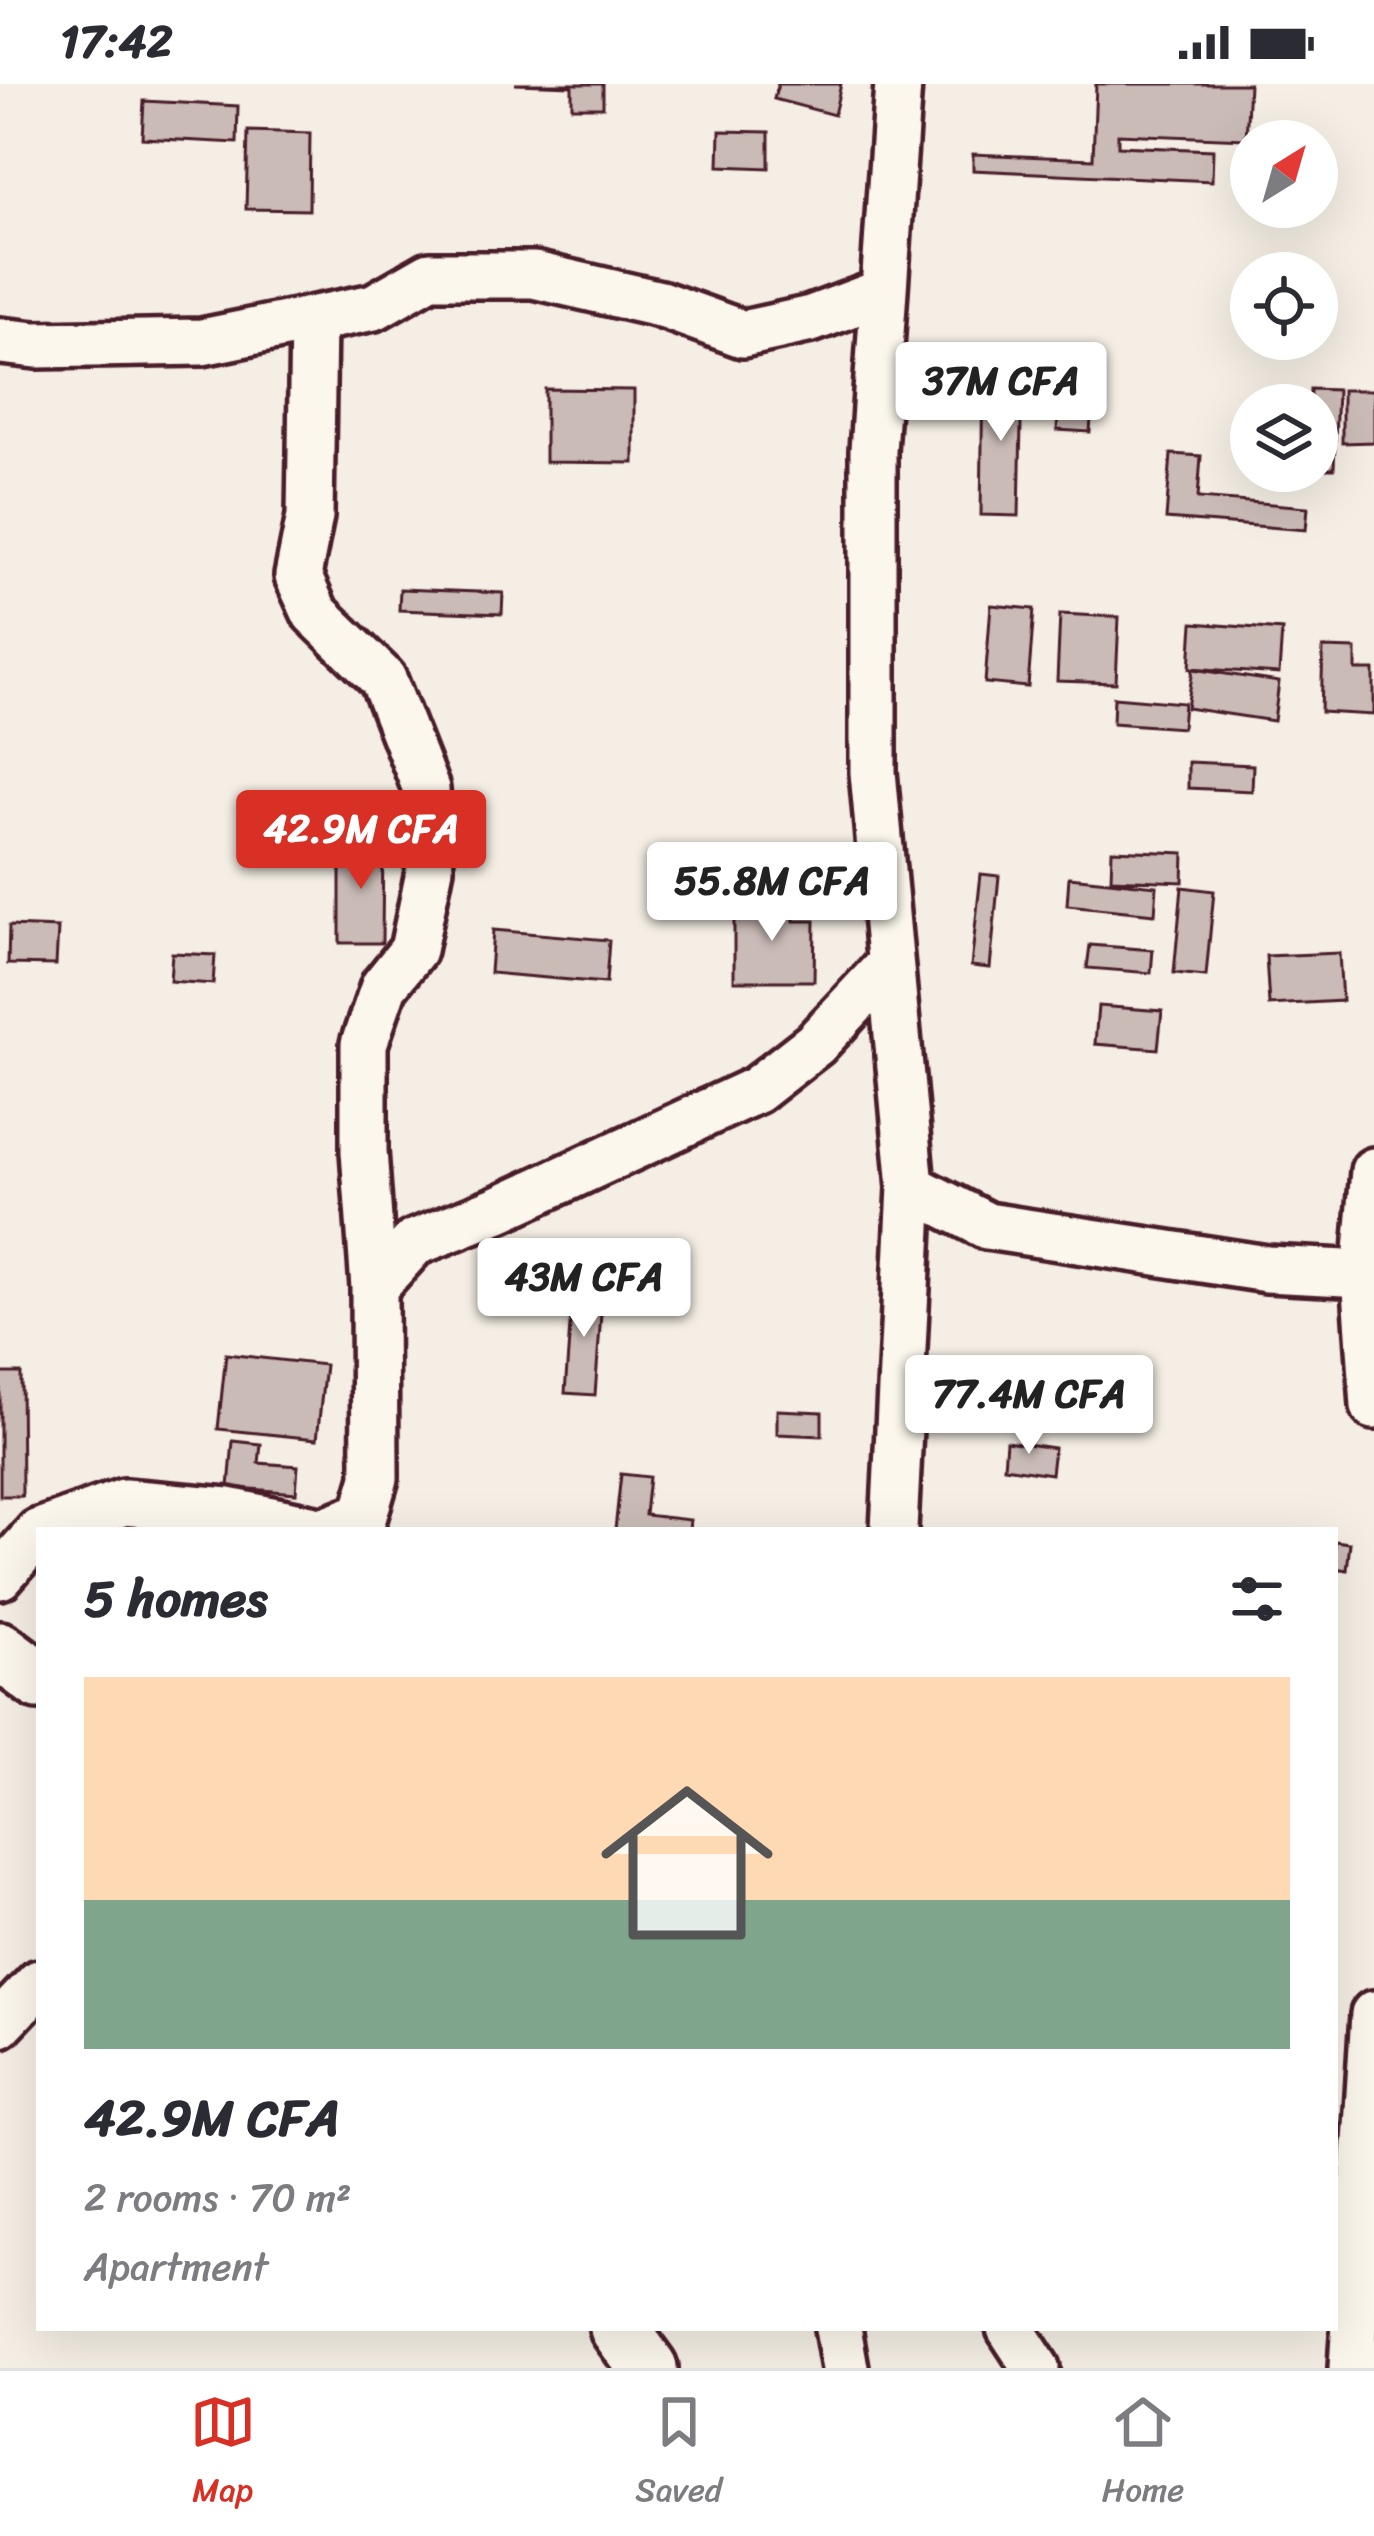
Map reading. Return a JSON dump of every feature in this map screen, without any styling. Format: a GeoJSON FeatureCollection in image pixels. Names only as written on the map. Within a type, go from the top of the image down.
{"type":"FeatureCollection","features":[{"type":"Feature","properties":{"kind":"main road"},"geometry":{"type":"LineString","coordinates":[[0,1651],[36,1678]]}},
{"type":"Feature","properties":{"kind":"main road"},"geometry":{"type":"LineString","coordinates":[[621,2331],[648,2368]]}},
{"type":"Feature","properties":{"kind":"street"},"geometry":{"type":"LineString","coordinates":[[894,1527],[911,1187],[873,772],[873,451],[898,84]]}},
{"type":"Feature","properties":{"kind":"street"},"geometry":{"type":"LineString","coordinates":[[0,340],[36,345],[202,342],[374,308],[430,274],[534,275],[660,304],[743,334],[811,319],[883,292]]}},
{"type":"Feature","properties":{"kind":"street"},"geometry":{"type":"LineString","coordinates":[[313,322],[310,517],[298,576],[315,613],[382,679],[426,789],[430,868],[413,950],[384,986],[364,1044],[364,1151],[374,1287],[374,1478],[364,1515],[331,1527]]}},
{"type":"Feature","properties":{"kind":"street"},"geometry":{"type":"LineString","coordinates":[[374,1287],[414,1243],[500,1209],[756,1090],[815,1044],[889,965]]}},
{"type":"Feature","properties":{"kind":"street"},"geometry":{"type":"LineString","coordinates":[[1374,1171],[1365,1274],[1374,1406]]}},
{"type":"Feature","properties":{"kind":"street"},"geometry":{"type":"LineString","coordinates":[[911,1187],[987,1226],[1267,1269],[1365,1274]]}},
{"type":"Feature","properties":{"kind":"street"},"geometry":{"type":"LineString","coordinates":[[53,1527],[124,1502],[227,1511],[308,1527]]}},
{"type":"Feature","properties":{"kind":"street"},"geometry":{"type":"LineString","coordinates":[[0,1576],[36,1537]]}},
{"type":"Feature","properties":{"kind":"street"},"geometry":{"type":"LineString","coordinates":[[0,2024],[36,1986]]}},
{"type":"Feature","properties":{"kind":"street"},"geometry":{"type":"LineString","coordinates":[[1352,2368],[1374,2014]]}},
{"type":"Feature","properties":{"kind":"street"},"geometry":{"type":"LineString","coordinates":[[838,2331],[844,2368]]}},
{"type":"Feature","properties":{"kind":"street"},"geometry":{"type":"LineString","coordinates":[[1012,2331],[1036,2368]]}},
{"type":"Feature","properties":{"kind":"building"},"geometry":{"type":"Polygon","coordinates":[[[515,84],[603,84],[603,107],[572,107],[572,86],[515,84]]]}},
{"type":"Feature","properties":{"kind":"building"},"geometry":{"type":"Polygon","coordinates":[[[778,84],[841,84],[834,115],[774,99],[778,84]]]}},
{"type":"Feature","properties":{"kind":"building"},"geometry":{"type":"Polygon","coordinates":[[[1096,84],[1249,84],[1247,120],[1230,120],[1230,138],[1118,134],[1118,146],[1213,150],[1212,181],[973,170],[973,154],[1093,159],[1096,84]]]}},
{"type":"Feature","properties":{"kind":"building"},"geometry":{"type":"Polygon","coordinates":[[[144,101],[238,106],[237,143],[142,138],[144,101]]]}},
{"type":"Feature","properties":{"kind":"building"},"geometry":{"type":"Polygon","coordinates":[[[248,131],[310,133],[309,210],[246,209],[248,131]]]}},
{"type":"Feature","properties":{"kind":"building"},"geometry":{"type":"Polygon","coordinates":[[[720,131],[769,132],[769,168],[719,166],[720,131]]]}},
{"type":"Feature","properties":{"kind":"building"},"geometry":{"type":"Polygon","coordinates":[[[983,373],[1022,375],[1019,516],[981,515],[983,373]]]}},
{"type":"Feature","properties":{"kind":"building"},"geometry":{"type":"Polygon","coordinates":[[[1060,374],[1094,376],[1090,432],[1057,430],[1060,374]]]}},
{"type":"Feature","properties":{"kind":"building"},"geometry":{"type":"Polygon","coordinates":[[[545,389],[634,390],[634,463],[545,462],[545,389]]]}},
{"type":"Feature","properties":{"kind":"building"},"geometry":{"type":"Polygon","coordinates":[[[1342,390],[1374,390],[1374,442],[1342,443],[1342,390]]]}},
{"type":"Feature","properties":{"kind":"building"},"geometry":{"type":"Polygon","coordinates":[[[1171,454],[1201,456],[1198,498],[1308,507],[1306,530],[1166,519],[1171,454]]]}},
{"type":"Feature","properties":{"kind":"building"},"geometry":{"type":"Polygon","coordinates":[[[400,589],[503,593],[502,614],[399,610],[400,589]]]}},
{"type":"Feature","properties":{"kind":"building"},"geometry":{"type":"Polygon","coordinates":[[[991,605],[1034,609],[1028,687],[985,683],[991,605]]]}},
{"type":"Feature","properties":{"kind":"building"},"geometry":{"type":"Polygon","coordinates":[[[1060,614],[1119,617],[1116,683],[1057,681],[1060,614]]]}},
{"type":"Feature","properties":{"kind":"building"},"geometry":{"type":"Polygon","coordinates":[[[1193,623],[1282,630],[1279,674],[1190,668],[1193,623]]]}},
{"type":"Feature","properties":{"kind":"building"},"geometry":{"type":"Polygon","coordinates":[[[1323,648],[1356,649],[1356,670],[1374,670],[1374,715],[1321,712],[1323,648]]]}},
{"type":"Feature","properties":{"kind":"building"},"geometry":{"type":"Polygon","coordinates":[[[1193,669],[1279,682],[1274,721],[1187,708],[1193,669]]]}},
{"type":"Feature","properties":{"kind":"building"},"geometry":{"type":"Polygon","coordinates":[[[1114,697],[1184,703],[1182,728],[1113,723],[1114,697]]]}},
{"type":"Feature","properties":{"kind":"building"},"geometry":{"type":"Polygon","coordinates":[[[1188,762],[1253,765],[1252,791],[1188,788],[1188,762]]]}},
{"type":"Feature","properties":{"kind":"building"},"geometry":{"type":"Polygon","coordinates":[[[340,841],[383,841],[382,943],[340,943],[340,841]]]}},
{"type":"Feature","properties":{"kind":"building"},"geometry":{"type":"Polygon","coordinates":[[[1112,850],[1184,853],[1183,882],[1111,879],[1112,850]]]}},
{"type":"Feature","properties":{"kind":"building"},"geometry":{"type":"Polygon","coordinates":[[[981,874],[999,876],[990,968],[971,966],[981,874]]]}},
{"type":"Feature","properties":{"kind":"building"},"geometry":{"type":"Polygon","coordinates":[[[1069,877],[1157,886],[1155,914],[1067,905],[1069,877]]]}},
{"type":"Feature","properties":{"kind":"building"},"geometry":{"type":"Polygon","coordinates":[[[1182,887],[1214,891],[1206,976],[1174,973],[1182,887]]]}},
{"type":"Feature","properties":{"kind":"building"},"geometry":{"type":"Polygon","coordinates":[[[734,903],[794,903],[794,921],[815,921],[814,981],[734,981],[734,903]]]}},
{"type":"Feature","properties":{"kind":"building"},"geometry":{"type":"Polygon","coordinates":[[[9,926],[58,928],[56,965],[8,964],[9,926]]]}},
{"type":"Feature","properties":{"kind":"building"},"geometry":{"type":"Polygon","coordinates":[[[493,930],[609,940],[606,983],[490,973],[493,930]]]}},
{"type":"Feature","properties":{"kind":"building"},"geometry":{"type":"Polygon","coordinates":[[[1090,945],[1153,950],[1151,973],[1087,968],[1090,945]]]}},
{"type":"Feature","properties":{"kind":"building"},"geometry":{"type":"Polygon","coordinates":[[[172,953],[215,955],[213,984],[170,981],[172,953]]]}},
{"type":"Feature","properties":{"kind":"building"},"geometry":{"type":"Polygon","coordinates":[[[1339,953],[1342,1001],[1269,1005],[1266,956],[1339,953]]]}},
{"type":"Feature","properties":{"kind":"building"},"geometry":{"type":"Polygon","coordinates":[[[1098,1006],[1162,1011],[1158,1049],[1095,1044],[1098,1006]]]}},
{"type":"Feature","properties":{"kind":"building"},"geometry":{"type":"Polygon","coordinates":[[[573,1285],[603,1287],[595,1395],[565,1393],[573,1285]]]}},
{"type":"Feature","properties":{"kind":"building"},"geometry":{"type":"Polygon","coordinates":[[[226,1354],[325,1365],[317,1439],[218,1429],[226,1354]]]}},
{"type":"Feature","properties":{"kind":"building"},"geometry":{"type":"Polygon","coordinates":[[[0,1373],[21,1373],[22,1496],[0,1496],[0,1373]]]}},
{"type":"Feature","properties":{"kind":"building"},"geometry":{"type":"Polygon","coordinates":[[[777,1410],[822,1412],[822,1436],[777,1434],[777,1410]]]}},
{"type":"Feature","properties":{"kind":"building"},"geometry":{"type":"Polygon","coordinates":[[[233,1441],[261,1444],[259,1463],[298,1466],[296,1493],[229,1487],[233,1441]]]}},
{"type":"Feature","properties":{"kind":"building"},"geometry":{"type":"Polygon","coordinates":[[[1006,1441],[1054,1448],[1051,1474],[1004,1467],[1006,1441]]]}},
{"type":"Feature","properties":{"kind":"building"},"geometry":{"type":"Polygon","coordinates":[[[621,1474],[649,1477],[645,1515],[690,1520],[689,1527],[615,1527],[621,1474]]]}},
{"type":"Feature","properties":{"kind":"building"},"geometry":{"type":"Polygon","coordinates":[[[1338,1541],[1350,1543],[1347,1570],[1338,1568],[1338,1541]]]}}]}
